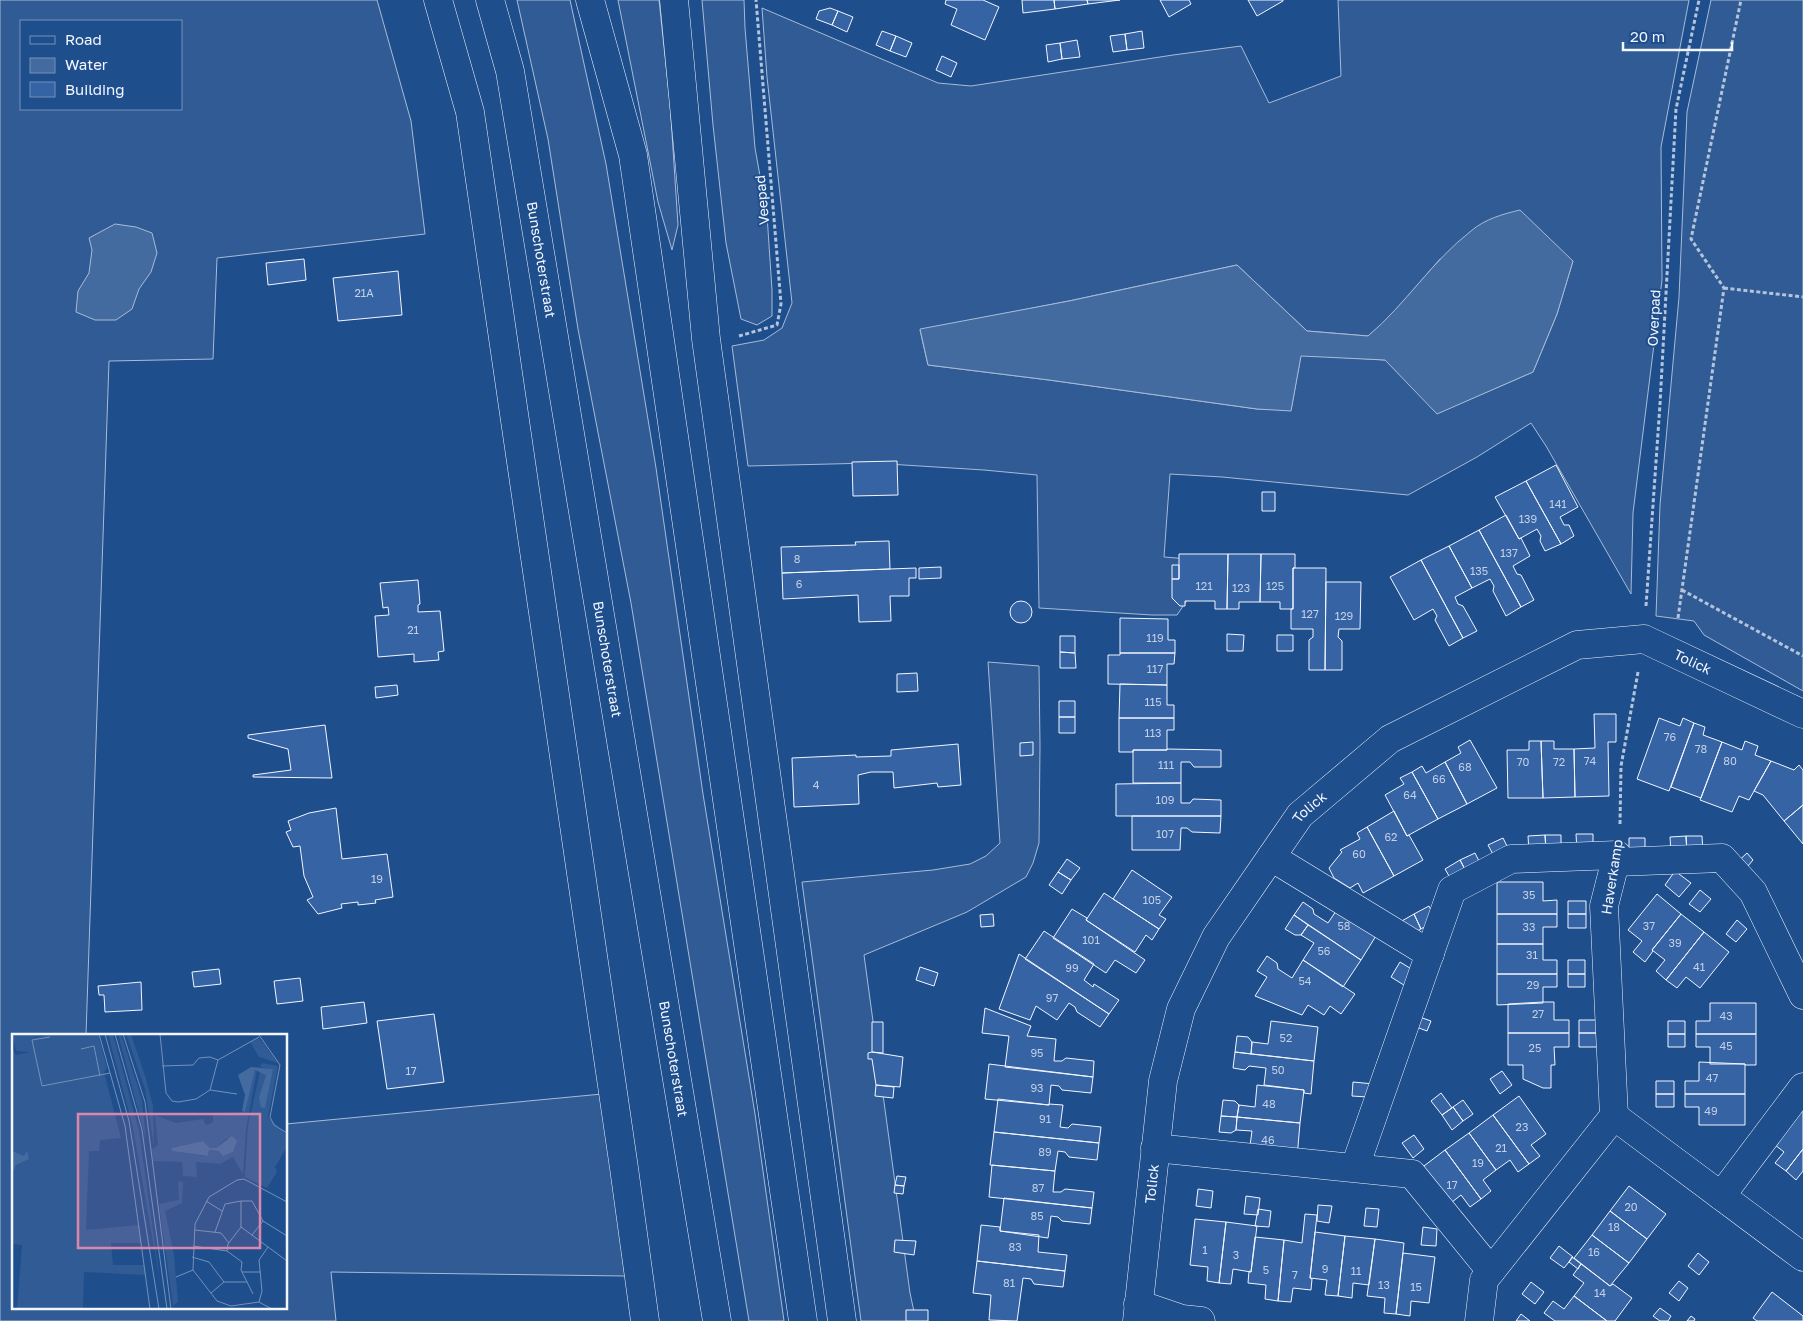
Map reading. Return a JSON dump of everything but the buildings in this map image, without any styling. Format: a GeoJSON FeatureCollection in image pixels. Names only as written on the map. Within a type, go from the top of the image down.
{"type":"FeatureCollection","features":[{"type":"Feature","properties":{"kind":"street"},"geometry":{"type":"LineString","coordinates":[[438,0],[470,112],[623,1158],[645,1321]]}},
{"type":"Feature","properties":{"kind":"street","name":"Bunschoterstraat"},"geometry":{"type":"LineString","coordinates":[[490,0],[510,71],[717,1321]]}},
{"type":"Feature","properties":{"kind":"street"},"geometry":{"type":"LineString","coordinates":[[590,0],[633,155],[803,1321]]}},
{"type":"Feature","properties":{"kind":"street"},"geometry":{"type":"LineString","coordinates":[[674,0],[706,339],[842,1321]]}},
{"type":"Feature","properties":{"kind":"street","name":"Tolick"},"geometry":{"type":"LineString","coordinates":[[1137,1313],[1163,1081],[1181,1009],[1216,937],[1300,815],[1390,740],[1577,645],[1644,639],[1803,714]]}},
{"type":"Feature","properties":{"kind":"street"},"geometry":{"type":"LineString","coordinates":[[1271,857],[1430,954]]}},
{"type":"Feature","properties":{"kind":"street","name":"Haverkamp"},"geometry":{"type":"LineString","coordinates":[[1614,1116],[1604,906],[1616,858]]}},
{"type":"Feature","properties":{"kind":"street"},"geometry":{"type":"LineString","coordinates":[[1355,1167],[1452,890],[1512,859],[1722,858],[1753,892],[1803,995]]}},
{"type":"Feature","properties":{"kind":"street"},"geometry":{"type":"LineString","coordinates":[[1721,1196],[1803,1087]]}},
{"type":"Feature","properties":{"kind":"street"},"geometry":{"type":"LineString","coordinates":[[1479,1321],[1484,1280],[1614,1116],[1803,1257]]}},
{"type":"Feature","properties":{"kind":"street"},"geometry":{"type":"LineString","coordinates":[[1155,1148],[1412,1174],[1491,1271]]}},
{"type":"Feature","properties":{"kind":"street"},"geometry":{"type":"LineString","coordinates":[[1137,1313],[1201,1321]]}},
{"type":"Feature","properties":{"kind":"path","name":"Veepad"},"geometry":{"type":"LineString","coordinates":[[706,339],[734,337],[777,325],[781,304],[756,0]]}},
{"type":"Feature","properties":{"kind":"path","name":"Overpad"},"geometry":{"type":"LineString","coordinates":[[1644,639],[1660,404],[1676,109],[1699,0]]}},
{"type":"Feature","properties":{"kind":"path"},"geometry":{"type":"LineString","coordinates":[[1673,653],[1724,288],[1691,239],[1741,0]]}},
{"type":"Feature","properties":{"kind":"path"},"geometry":{"type":"LineString","coordinates":[[1724,288],[1803,297]]}},
{"type":"Feature","properties":{"kind":"path"},"geometry":{"type":"LineString","coordinates":[[1682,590],[1803,656]]}},
{"type":"Feature","properties":{"kind":"path","name":"Haverkamp"},"geometry":{"type":"LineString","coordinates":[[1616,858],[1622,766],[1644,639]]}},
{"type":"Feature","properties":{"kind":"shaded area"},"geometry":{"type":"Polygon","coordinates":[[[0,0],[377,0],[411,121],[425,234],[217,258],[213,359],[109,361],[86,1034],[12,1034],[12,1308],[288,1308],[288,1124],[602,1094],[625,1276],[331,1272],[336,1321],[0,1321],[0,0]]]}},
{"type":"Feature","properties":{"kind":"shaded area"},"geometry":{"type":"Polygon","coordinates":[[[517,0],[570,0],[606,164],[656,468],[703,794],[755,1114],[784,1321],[749,1321],[631,603],[578,329],[548,139],[517,0]]]}},
{"type":"Feature","properties":{"kind":"shaded area"},"geometry":{"type":"Polygon","coordinates":[[[618,0],[659,0],[670,103],[678,225],[672,250],[658,202],[618,0]]]}},
{"type":"Feature","properties":{"kind":"shaded area"},"geometry":{"type":"Polygon","coordinates":[[[702,0],[744,0],[755,148],[767,215],[772,290],[772,316],[757,325],[741,319],[726,243],[702,0]]]}},
{"type":"Feature","properties":{"kind":"shaded area"},"geometry":{"type":"Polygon","coordinates":[[[1338,0],[1689,0],[1661,147],[1662,280],[1633,513],[1631,594],[1531,423],[1477,457],[1408,495],[1222,477],[1170,474],[1164,557],[1189,559],[1188,599],[1177,615],[1039,608],[1037,475],[872,463],[748,466],[732,346],[764,340],[782,328],[792,303],[767,77],[762,8],[938,83],[971,86],[1241,46],[1269,103],[1341,76],[1338,0]],[[1440,259],[1387,320],[1368,336],[1307,331],[1237,265],[1069,301],[920,330],[928,365],[1257,409],[1291,410],[1301,355],[1385,360],[1438,413],[1533,372],[1557,314],[1573,261],[1440,259]]]}},
{"type":"Feature","properties":{"kind":"shaded area"},"geometry":{"type":"Polygon","coordinates":[[[1711,0],[1803,0],[1803,691],[1704,635],[1694,621],[1656,616],[1660,505],[1679,297],[1687,112],[1711,0]]]}},
{"type":"Feature","properties":{"kind":"shaded area"},"geometry":{"type":"Polygon","coordinates":[[[988,662],[1039,666],[1039,843],[1033,863],[1026,877],[967,912],[864,955],[910,1293],[916,1321],[861,1321],[802,882],[933,870],[970,864],[986,856],[1000,843],[988,662]]]}},
{"type":"Feature","properties":{"kind":"water"},"geometry":{"type":"Polygon","coordinates":[[[1520,210],[1573,261],[1557,314],[1533,372],[1437,414],[1385,360],[1301,356],[1291,411],[1257,409],[928,365],[920,329],[1069,301],[1237,265],[1307,331],[1368,336],[1382,324],[1444,256],[1471,231],[1488,220],[1520,210]]]}},
{"type":"Feature","properties":{"kind":"water"},"geometry":{"type":"Polygon","coordinates":[[[115,224],[136,227],[152,233],[157,253],[151,272],[139,289],[132,309],[116,320],[95,320],[76,312],[78,291],[89,273],[92,250],[89,238],[115,224]]]}}]}
